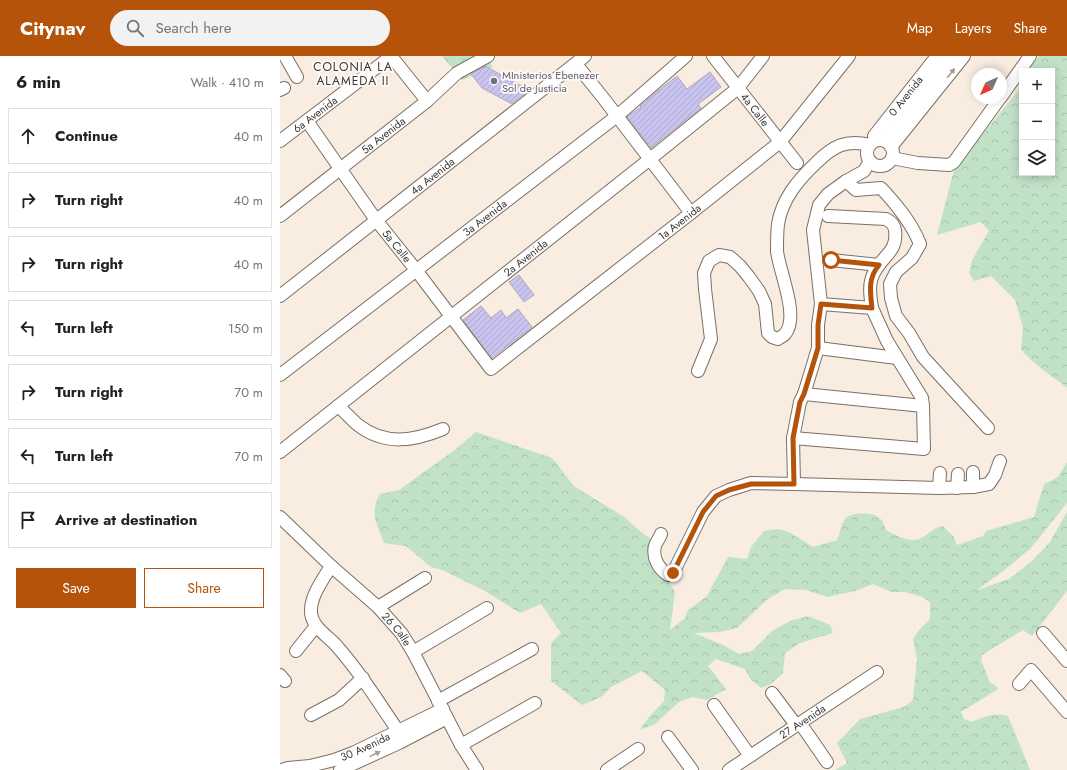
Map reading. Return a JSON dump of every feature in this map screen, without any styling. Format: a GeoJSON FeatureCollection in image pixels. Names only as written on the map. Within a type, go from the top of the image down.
{"type":"FeatureCollection","features":[{"type":"Feature","properties":{"kind":"street"},"geometry":{"type":"LineString","coordinates":[[285,56],[297,77]]}},
{"type":"Feature","properties":{"kind":"street","name":"5a Avenida"},"geometry":{"type":"LineString","coordinates":[[280,216],[340,168],[428,102],[457,73],[488,56]]}},
{"type":"Feature","properties":{"kind":"street","name":"3a Avenida"},"geometry":{"type":"LineString","coordinates":[[280,375],[617,116],[686,56]]}},
{"type":"Feature","properties":{"kind":"street","name":"4a Calle"},"geometry":{"type":"LineString","coordinates":[[713,56],[797,164]]}},
{"type":"Feature","properties":{"kind":"street","name":"2a Avenida"},"geometry":{"type":"LineString","coordinates":[[280,452],[738,88],[763,56]]}},
{"type":"Feature","properties":{"kind":"street","name":"1a Avenida"},"geometry":{"type":"LineString","coordinates":[[491,369],[691,214],[780,142],[849,56]]}},
{"type":"Feature","properties":{"kind":"street","name":"0 Avenida"},"geometry":{"type":"LineString","coordinates":[[882,146],[937,56]]}},
{"type":"Feature","properties":{"kind":"street"},"geometry":{"type":"LineString","coordinates":[[882,146],[885,165],[880,166],[870,161],[868,150],[882,146],[913,112],[930,90],[950,56]]}},
{"type":"Feature","properties":{"kind":"street"},"geometry":{"type":"LineString","coordinates":[[930,90],[964,56]]}},
{"type":"Feature","properties":{"kind":"street"},"geometry":{"type":"LineString","coordinates":[[1007,89],[1030,56]]}},
{"type":"Feature","properties":{"kind":"street"},"geometry":{"type":"LineString","coordinates":[[388,57],[395,61],[428,102]]}},
{"type":"Feature","properties":{"kind":"street","name":"6a Avenida"},"geometry":{"type":"LineString","coordinates":[[280,141],[388,57]]}},
{"type":"Feature","properties":{"kind":"street"},"geometry":{"type":"LineString","coordinates":[[580,60],[617,116],[691,214]]}},
{"type":"Feature","properties":{"kind":"street","name":"4a Avenida"},"geometry":{"type":"LineString","coordinates":[[280,296],[580,60]]}},
{"type":"Feature","properties":{"kind":"street"},"geometry":{"type":"LineString","coordinates":[[698,371],[712,339],[704,273],[709,260],[719,255],[730,257],[740,266],[758,291],[765,304],[766,328],[768,333],[772,337],[778,338],[785,334],[789,325],[790,299],[777,251],[778,224],[784,203],[801,177],[828,150],[844,143],[861,143],[882,146],[918,163],[949,165],[954,162],[996,104]]}},
{"type":"Feature","properties":{"kind":"street","name":"5a Calle"},"geometry":{"type":"LineString","coordinates":[[307,121],[376,220],[491,369]]}},
{"type":"Feature","properties":{"kind":"street"},"geometry":{"type":"LineString","coordinates":[[794,484],[793,438],[800,402],[804,394],[818,348],[818,325],[821,304],[813,230],[819,205],[828,194],[846,181],[864,172],[870,161]]}},
{"type":"Feature","properties":{"kind":"street"},"geometry":{"type":"LineString","coordinates":[[846,181],[856,190],[881,188],[894,202],[913,228],[920,244],[912,258],[896,272],[890,284],[891,298],[896,316],[909,333],[922,357],[988,428]]}},
{"type":"Feature","properties":{"kind":"street"},"geometry":{"type":"LineString","coordinates":[[793,438],[924,449],[922,398],[896,358],[872,308],[870,288],[874,271],[894,247],[896,239],[894,226],[891,221],[886,219],[828,216]]}},
{"type":"Feature","properties":{"kind":"street"},"geometry":{"type":"LineString","coordinates":[[831,260],[879,265]]}},
{"type":"Feature","properties":{"kind":"street"},"geometry":{"type":"LineString","coordinates":[[821,304],[872,308]]}},
{"type":"Feature","properties":{"kind":"street"},"geometry":{"type":"LineString","coordinates":[[818,348],[896,358]]}},
{"type":"Feature","properties":{"kind":"street"},"geometry":{"type":"LineString","coordinates":[[804,394],[923,406]]}},
{"type":"Feature","properties":{"kind":"street"},"geometry":{"type":"LineString","coordinates":[[338,406],[359,425],[372,434],[387,438],[404,440],[417,438],[443,429]]}},
{"type":"Feature","properties":{"kind":"street"},"geometry":{"type":"LineString","coordinates":[[662,534],[655,546],[656,562],[662,571],[668,575],[673,573],[703,512],[716,496],[729,490],[751,484],[938,488],[973,487],[988,484],[995,475],[1000,462]]}},
{"type":"Feature","properties":{"kind":"street"},"geometry":{"type":"LineString","coordinates":[[973,472],[973,487]]}},
{"type":"Feature","properties":{"kind":"street"},"geometry":{"type":"LineString","coordinates":[[938,488],[940,473]]}},
{"type":"Feature","properties":{"kind":"street"},"geometry":{"type":"LineString","coordinates":[[957,488],[958,474]]}},
{"type":"Feature","properties":{"kind":"street","name":"26 Calle"},"geometry":{"type":"LineString","coordinates":[[280,517],[331,566],[378,607],[402,634],[413,652],[461,745],[477,770]]}},
{"type":"Feature","properties":{"kind":"street"},"geometry":{"type":"LineString","coordinates":[[331,566],[315,595],[310,610],[312,617],[316,626],[335,644],[362,678],[398,731]]}},
{"type":"Feature","properties":{"kind":"street"},"geometry":{"type":"LineString","coordinates":[[378,607],[425,578]]}},
{"type":"Feature","properties":{"kind":"street"},"geometry":{"type":"LineString","coordinates":[[413,652],[487,608]]}},
{"type":"Feature","properties":{"kind":"street"},"geometry":{"type":"LineString","coordinates":[[296,651],[316,626]]}},
{"type":"Feature","properties":{"kind":"street"},"geometry":{"type":"LineString","coordinates":[[1043,633],[1067,661]]}},
{"type":"Feature","properties":{"kind":"street"},"geometry":{"type":"LineString","coordinates":[[443,709],[532,649]]}},
{"type":"Feature","properties":{"kind":"street"},"geometry":{"type":"LineString","coordinates":[[1020,684],[1031,670],[1067,712]]}},
{"type":"Feature","properties":{"kind":"street","name":"27 Avenida"},"geometry":{"type":"LineString","coordinates":[[729,770],[877,672]]}},
{"type":"Feature","properties":{"kind":"street"},"geometry":{"type":"LineString","coordinates":[[312,716],[339,700],[362,678]]}},
{"type":"Feature","properties":{"kind":"street"},"geometry":{"type":"LineString","coordinates":[[772,693],[827,762]]}},
{"type":"Feature","properties":{"kind":"street"},"geometry":{"type":"LineString","coordinates":[[461,745],[535,703]]}},
{"type":"Feature","properties":{"kind":"street"},"geometry":{"type":"LineString","coordinates":[[714,705],[750,756]]}},
{"type":"Feature","properties":{"kind":"street","name":"30 Avenida"},"geometry":{"type":"LineString","coordinates":[[282,770],[334,760],[355,752],[443,709]]}},
{"type":"Feature","properties":{"kind":"street","name":"30 Avenida"},"geometry":{"type":"LineString","coordinates":[[340,770],[398,743],[443,709]]}},
{"type":"Feature","properties":{"kind":"street"},"geometry":{"type":"LineString","coordinates":[[668,737],[692,770]]}},
{"type":"Feature","properties":{"kind":"street"},"geometry":{"type":"LineString","coordinates":[[607,770],[638,749]]}},
{"type":"Feature","properties":{"kind":"green space"},"geometry":{"type":"Polygon","coordinates":[[[442,56],[484,56],[493,67],[462,80],[442,56]]]}},
{"type":"Feature","properties":{"kind":"green space"},"geometry":{"type":"Polygon","coordinates":[[[1039,56],[1067,56],[1067,388],[1037,365],[1021,349],[1023,327],[1015,300],[991,276],[974,281],[969,273],[972,260],[989,231],[981,222],[937,235],[954,170],[1019,89],[1019,176],[1055,176],[1055,68],[1029,68],[1039,56]]]}},
{"type":"Feature","properties":{"kind":"green space"},"geometry":{"type":"Polygon","coordinates":[[[476,432],[552,458],[574,486],[624,517],[651,539],[653,553],[675,592],[670,630],[685,618],[688,610],[707,596],[728,557],[747,559],[751,547],[764,531],[778,529],[789,532],[813,547],[837,540],[842,524],[845,519],[851,515],[871,514],[880,518],[886,530],[898,536],[913,540],[917,540],[943,526],[953,536],[957,545],[983,536],[986,531],[1034,517],[1044,484],[1058,477],[1067,462],[1067,503],[1031,548],[977,590],[1009,579],[1032,561],[1050,542],[1067,512],[1067,591],[1032,636],[1023,630],[982,655],[981,660],[990,683],[995,685],[998,689],[961,712],[964,719],[972,722],[990,716],[1008,716],[1030,770],[835,770],[847,763],[837,743],[860,719],[904,707],[913,700],[917,659],[913,639],[919,630],[930,619],[930,602],[922,597],[905,592],[891,592],[873,584],[855,591],[827,597],[806,590],[785,589],[768,599],[737,628],[720,632],[694,633],[723,645],[739,654],[752,651],[772,631],[790,621],[808,616],[830,625],[833,633],[800,643],[785,653],[783,673],[771,684],[761,688],[751,680],[745,669],[716,659],[708,666],[726,689],[707,700],[693,697],[679,702],[655,724],[640,730],[649,717],[664,701],[665,690],[642,671],[611,687],[601,697],[582,705],[551,681],[551,643],[561,633],[541,604],[520,613],[483,590],[442,570],[431,567],[406,546],[384,543],[375,518],[375,507],[380,494],[399,490],[456,449],[476,432]]]}},
{"type":"Feature","properties":{"kind":"building","name":"MInisterios Ebenezer Sol de Justicia"},"geometry":{"type":"Polygon","coordinates":[[[485,66],[529,90],[512,104],[482,88],[471,74],[485,66]]]}},
{"type":"Feature","properties":{"kind":"building"},"geometry":{"type":"Polygon","coordinates":[[[710,72],[721,87],[698,104],[701,108],[651,148],[627,117],[677,76],[687,89],[710,72]]]}},
{"type":"Feature","properties":{"kind":"building"},"geometry":{"type":"Polygon","coordinates":[[[519,275],[534,295],[524,302],[509,282],[519,275]]]}},
{"type":"Feature","properties":{"kind":"building"},"geometry":{"type":"Polygon","coordinates":[[[481,306],[491,318],[501,310],[506,318],[518,309],[532,327],[492,358],[463,320],[481,306]]]}},
{"type":"Feature","properties":{"kind":"place","name":"MInisterios Ebenezer Sol de Justicia"},"geometry":{"type":"Point","coordinates":[494,81]}},
{"type":"Feature","properties":{"kind":"district","name":"COLONIA LA ALAMEDA II"},"geometry":{"type":"Point","coordinates":[353,74]}},
{"type":"Feature","properties":{"kind":"route"},"geometry":{"type":"LineString","coordinates":[[673,573],[703,512],[716,496],[729,490],[751,484],[794,484],[793,438],[800,402],[804,394],[818,348],[818,325],[821,304],[872,308],[870,288],[874,271],[879,265],[831,260]]}}]}
